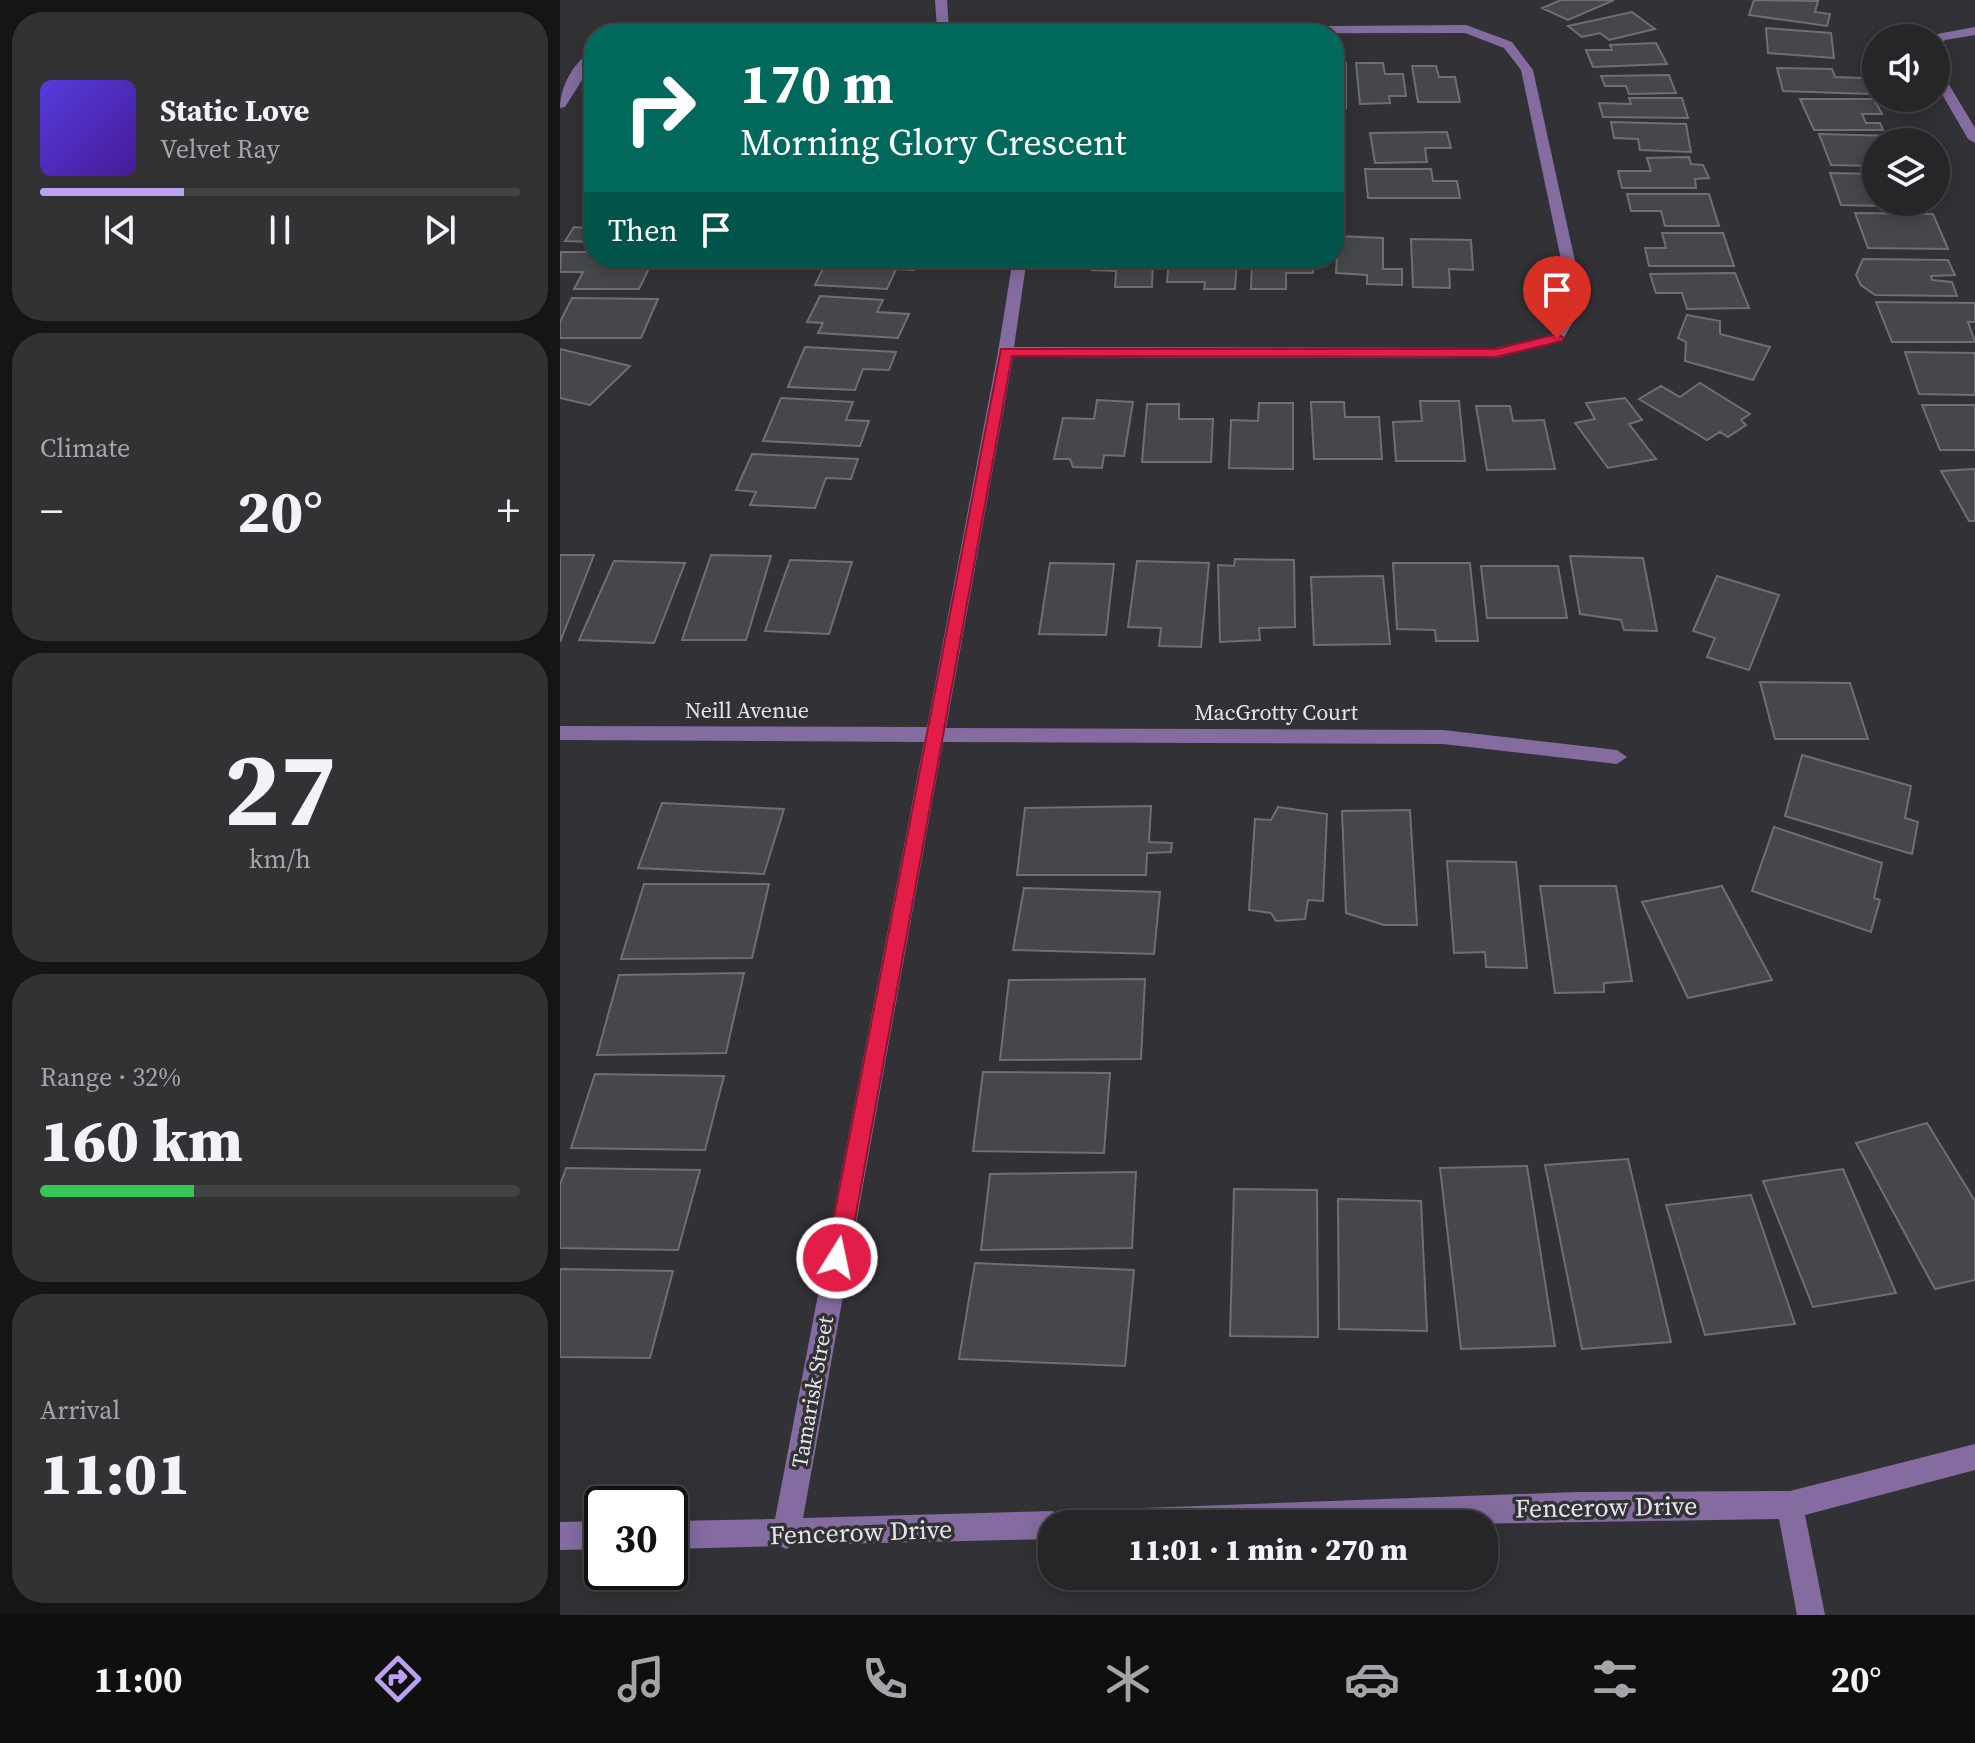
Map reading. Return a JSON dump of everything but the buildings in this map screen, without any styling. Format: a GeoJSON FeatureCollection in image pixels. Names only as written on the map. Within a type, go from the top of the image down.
{"type":"FeatureCollection","features":[{"type":"Feature","properties":{"kind":"street"},"geometry":{"type":"LineString","coordinates":[[941,0],[942,24]]}},
{"type":"Feature","properties":{"kind":"street"},"geometry":{"type":"LineString","coordinates":[[1006,352],[1496,353],[1557,338],[1577,302],[1527,70],[1508,45],[1466,29],[1344,30]]}},
{"type":"Feature","properties":{"kind":"street"},"geometry":{"type":"LineString","coordinates":[[1950,35],[1975,31]]}},
{"type":"Feature","properties":{"kind":"street"},"geometry":{"type":"LineString","coordinates":[[560,104],[584,64]]}},
{"type":"Feature","properties":{"kind":"street"},"geometry":{"type":"LineString","coordinates":[[1950,97],[1975,139]]}},
{"type":"Feature","properties":{"kind":"street","name":"Tamarisk Street"},"geometry":{"type":"LineString","coordinates":[[786,1535],[1006,352],[1019,268]]}},
{"type":"Feature","properties":{"kind":"street","name":"Neill Avenue"},"geometry":{"type":"LineString","coordinates":[[560,733],[933,735]]}},
{"type":"Feature","properties":{"kind":"street","name":"MacGrotty Court"},"geometry":{"type":"LineString","coordinates":[[933,735],[1443,737],[1617,757]]}},
{"type":"Feature","properties":{"kind":"street","name":"Fencerow Drive"},"geometry":{"type":"LineString","coordinates":[[1467,1510],[1790,1505],[1975,1457]]}},
{"type":"Feature","properties":{"kind":"street"},"geometry":{"type":"LineString","coordinates":[[1790,1505],[1811,1615]]}},
{"type":"Feature","properties":{"kind":"street","name":"Fencerow Drive"},"geometry":{"type":"LineString","coordinates":[[688,1535],[786,1535],[1038,1526]]}},
{"type":"Feature","properties":{"kind":"street"},"geometry":{"type":"LineString","coordinates":[[560,1536],[584,1535]]}},
{"type":"Feature","properties":{"kind":"route"},"geometry":{"type":"LineString","coordinates":[[837,1258],[1006,352],[1496,353],[1557,338]]}}]}
